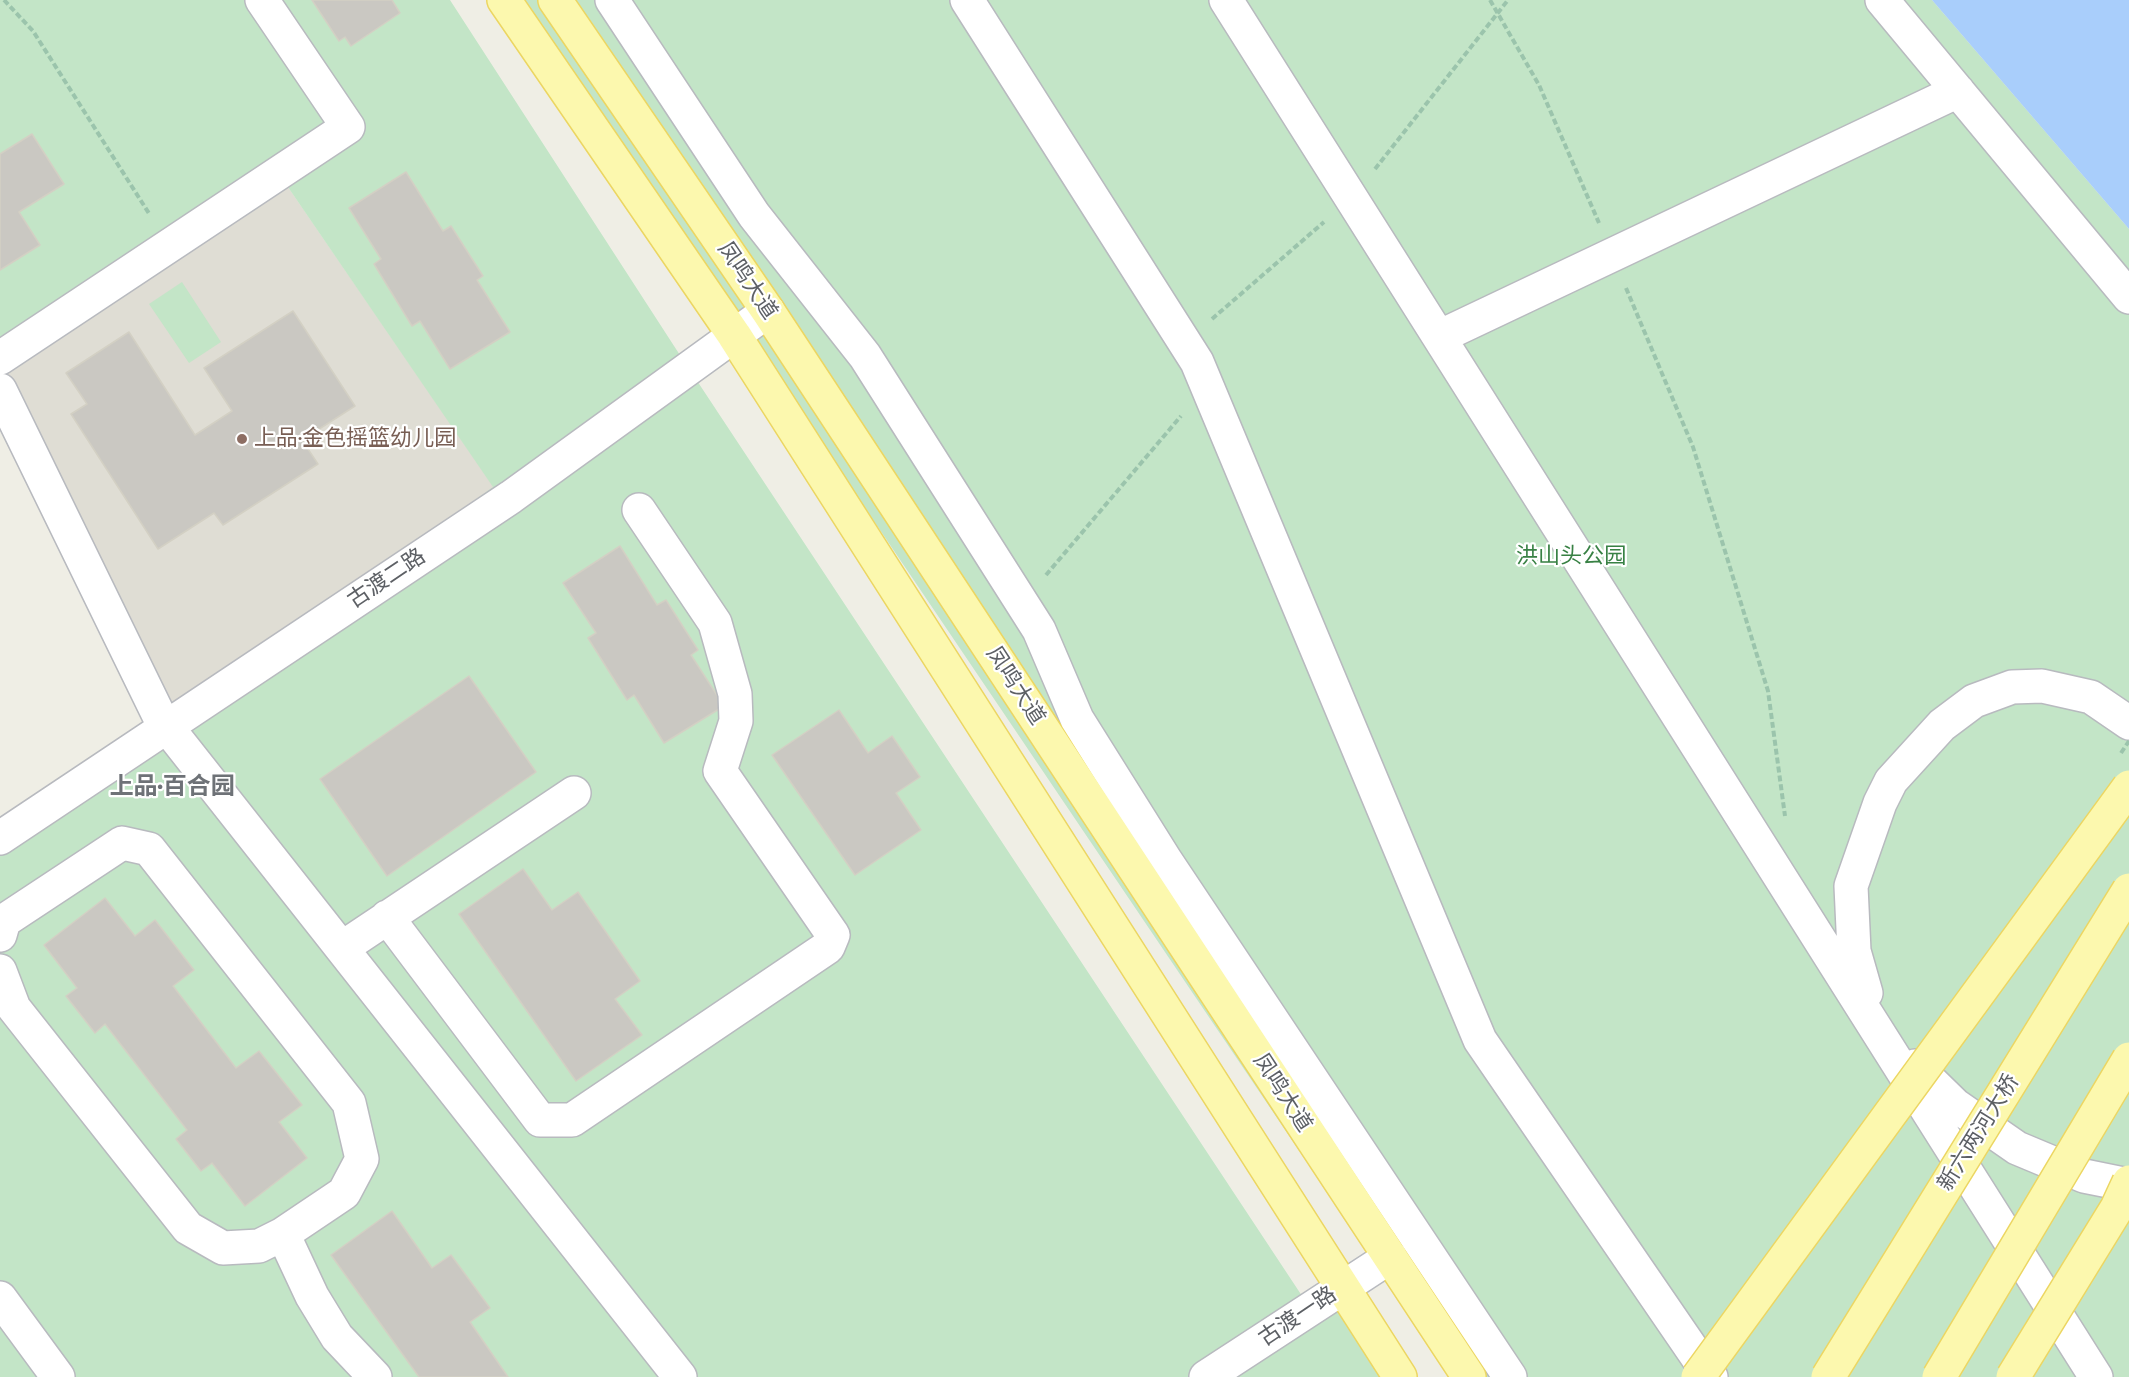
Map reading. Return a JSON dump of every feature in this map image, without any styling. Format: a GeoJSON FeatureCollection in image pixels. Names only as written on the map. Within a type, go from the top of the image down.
{"type":"FeatureCollection","features":[{"type":"Feature","properties":{"kind":"main road","name":"凤鸣大道"},"geometry":{"type":"LineString","coordinates":[[504,0],[734,335],[1400,1377]]}},
{"type":"Feature","properties":{"kind":"main road","name":"凤鸣大道"},"geometry":{"type":"LineString","coordinates":[[555,0],[768,311],[1469,1377]]}},
{"type":"Feature","properties":{"kind":"main road"},"geometry":{"type":"LineString","coordinates":[[1698,1377],[2129,787]]}},
{"type":"Feature","properties":{"kind":"main road","name":"新六两河大桥"},"geometry":{"type":"LineString","coordinates":[[1828,1377],[2129,890]]}},
{"type":"Feature","properties":{"kind":"main road"},"geometry":{"type":"LineString","coordinates":[[1939,1377],[2129,1059]]}},
{"type":"Feature","properties":{"kind":"main road"},"geometry":{"type":"LineString","coordinates":[[2013,1377],[2117,1208],[2129,1183]]}},
{"type":"Feature","properties":{"kind":"street"},"geometry":{"type":"LineString","coordinates":[[0,358],[348,127],[262,0]]}},
{"type":"Feature","properties":{"kind":"street"},"geometry":{"type":"LineString","coordinates":[[612,0],[754,215],[865,356],[1039,630],[1077,719],[1166,861],[1510,1377]]}},
{"type":"Feature","properties":{"kind":"street"},"geometry":{"type":"LineString","coordinates":[[967,0],[1197,362],[1480,1040],[1711,1377]]}},
{"type":"Feature","properties":{"kind":"street"},"geometry":{"type":"LineString","coordinates":[[1226,0],[2096,1377]]}},
{"type":"Feature","properties":{"kind":"street"},"geometry":{"type":"LineString","coordinates":[[1882,0],[2129,297]]}},
{"type":"Feature","properties":{"kind":"street"},"geometry":{"type":"LineString","coordinates":[[1439,337],[1958,91]]}},
{"type":"Feature","properties":{"kind":"street","name":"古渡二路"},"geometry":{"type":"LineString","coordinates":[[0,838],[511,497],[768,311]]}},
{"type":"Feature","properties":{"kind":"street"},"geometry":{"type":"LineString","coordinates":[[0,390],[166,727],[680,1377]]}},
{"type":"Feature","properties":{"kind":"street"},"geometry":{"type":"LineString","coordinates":[[387,917],[540,1120],[572,1120],[828,948],[833,935],[720,771],[736,721],[735,694],[715,623],[639,510]]}},
{"type":"Feature","properties":{"kind":"street"},"geometry":{"type":"LineString","coordinates":[[2129,723],[2091,697],[2042,686],[2012,687],[1974,701],[1942,725],[1891,781],[1880,804],[1851,886],[1854,951],[1875,1027],[1955,1105],[2017,1148],[2084,1176],[2129,1183]]}},
{"type":"Feature","properties":{"kind":"street"},"geometry":{"type":"LineString","coordinates":[[342,948],[574,793]]}},
{"type":"Feature","properties":{"kind":"street"},"geometry":{"type":"LineString","coordinates":[[0,935],[4,921],[122,843],[149,849],[349,1103],[362,1159],[344,1193],[283,1234],[259,1246],[223,1248],[188,1228],[14,1008],[0,971]]}},
{"type":"Feature","properties":{"kind":"street"},"geometry":{"type":"LineString","coordinates":[[283,1234],[312,1296],[337,1336],[375,1377]]}},
{"type":"Feature","properties":{"kind":"street","name":"古渡一路"},"geometry":{"type":"LineString","coordinates":[[1206,1377],[1390,1257]]}},
{"type":"Feature","properties":{"kind":"street"},"geometry":{"type":"LineString","coordinates":[[0,1298],[58,1377]]}},
{"type":"Feature","properties":{"kind":"path"},"geometry":{"type":"LineString","coordinates":[[4,0],[33,31],[170,246]]}},
{"type":"Feature","properties":{"kind":"path"},"geometry":{"type":"LineString","coordinates":[[1490,0],[1539,85],[1693,447],[1768,691],[1786,823]]}},
{"type":"Feature","properties":{"kind":"path"},"geometry":{"type":"LineString","coordinates":[[1185,342],[1352,199],[1508,0]]}},
{"type":"Feature","properties":{"kind":"path"},"geometry":{"type":"LineString","coordinates":[[1022,603],[1208,386]]}},
{"type":"Feature","properties":{"kind":"shaded area","name":"上品·金色摇篮幼儿园"},"geometry":{"type":"Polygon","coordinates":[[[279,174],[494,487],[165,728],[0,391],[0,358],[279,174]]]}},
{"type":"Feature","properties":{"kind":"green space"},"geometry":{"type":"Polygon","coordinates":[[[0,0],[450,0],[676,349],[1310,1308],[1342,1287],[1400,1377],[0,1377],[0,838],[165,728],[493,487],[279,174],[0,358],[0,0]]]}},
{"type":"Feature","properties":{"kind":"green space","name":"洪山头公园"},"geometry":{"type":"Polygon","coordinates":[[[522,0],[1932,0],[2129,229],[2129,1377],[1452,1377],[522,0]]]}},
{"type":"Feature","properties":{"kind":"green space"},"geometry":{"type":"Polygon","coordinates":[[[182,282],[221,342],[189,363],[149,304],[182,282]]]}},
{"type":"Feature","properties":{"kind":"water"},"geometry":{"type":"Polygon","coordinates":[[[1932,0],[2129,0],[2129,229],[1932,0]]]}},
{"type":"Feature","properties":{"kind":"building"},"geometry":{"type":"Polygon","coordinates":[[[312,0],[392,0],[400,13],[351,46],[345,37],[339,41],[312,0]]]}},
{"type":"Feature","properties":{"kind":"building"},"geometry":{"type":"Polygon","coordinates":[[[32,134],[64,184],[19,212],[40,245],[0,270],[0,154],[32,134]]]}},
{"type":"Feature","properties":{"kind":"building"},"geometry":{"type":"Polygon","coordinates":[[[406,172],[443,231],[451,226],[483,276],[477,280],[510,332],[450,369],[420,321],[412,326],[374,264],[381,259],[349,208],[406,172]]]}},
{"type":"Feature","properties":{"kind":"building"},"geometry":{"type":"Polygon","coordinates":[[[293,311],[355,406],[302,440],[318,464],[223,525],[214,513],[158,549],[71,414],[87,404],[66,373],[129,332],[195,435],[232,411],[204,368],[293,311]]]}},
{"type":"Feature","properties":{"kind":"building"},"geometry":{"type":"Polygon","coordinates":[[[620,546],[657,605],[666,600],[698,650],[691,655],[724,706],[664,743],[634,695],[627,700],[588,638],[596,633],[563,583],[620,546]]]}},
{"type":"Feature","properties":{"kind":"building"},"geometry":{"type":"Polygon","coordinates":[[[469,676],[536,772],[387,876],[320,779],[469,676]]]}},
{"type":"Feature","properties":{"kind":"building"},"geometry":{"type":"Polygon","coordinates":[[[839,710],[868,753],[892,736],[920,777],[896,793],[921,830],[855,875],[772,755],[839,710]]]}},
{"type":"Feature","properties":{"kind":"building"},"geometry":{"type":"Polygon","coordinates":[[[523,869],[552,910],[578,892],[640,981],[615,999],[642,1035],[576,1081],[459,914],[523,869]]]}},
{"type":"Feature","properties":{"kind":"building"},"geometry":{"type":"Polygon","coordinates":[[[105,898],[135,936],[155,920],[194,970],[173,986],[236,1068],[259,1051],[302,1105],[279,1122],[307,1158],[245,1206],[212,1163],[201,1171],[176,1139],[187,1130],[105,1024],[95,1033],[66,996],[77,988],[44,945],[105,898]]]}},
{"type":"Feature","properties":{"kind":"building"},"geometry":{"type":"Polygon","coordinates":[[[392,1211],[432,1268],[451,1255],[490,1308],[470,1322],[508,1377],[419,1377],[331,1255],[392,1211]]]}},
{"type":"Feature","properties":{"kind":"place","name":"上品·金色摇篮幼儿园"},"geometry":{"type":"Point","coordinates":[242,439]}},
{"type":"Feature","properties":{"kind":"district","name":"上品·百合园"},"geometry":{"type":"Point","coordinates":[172,787]}}]}
